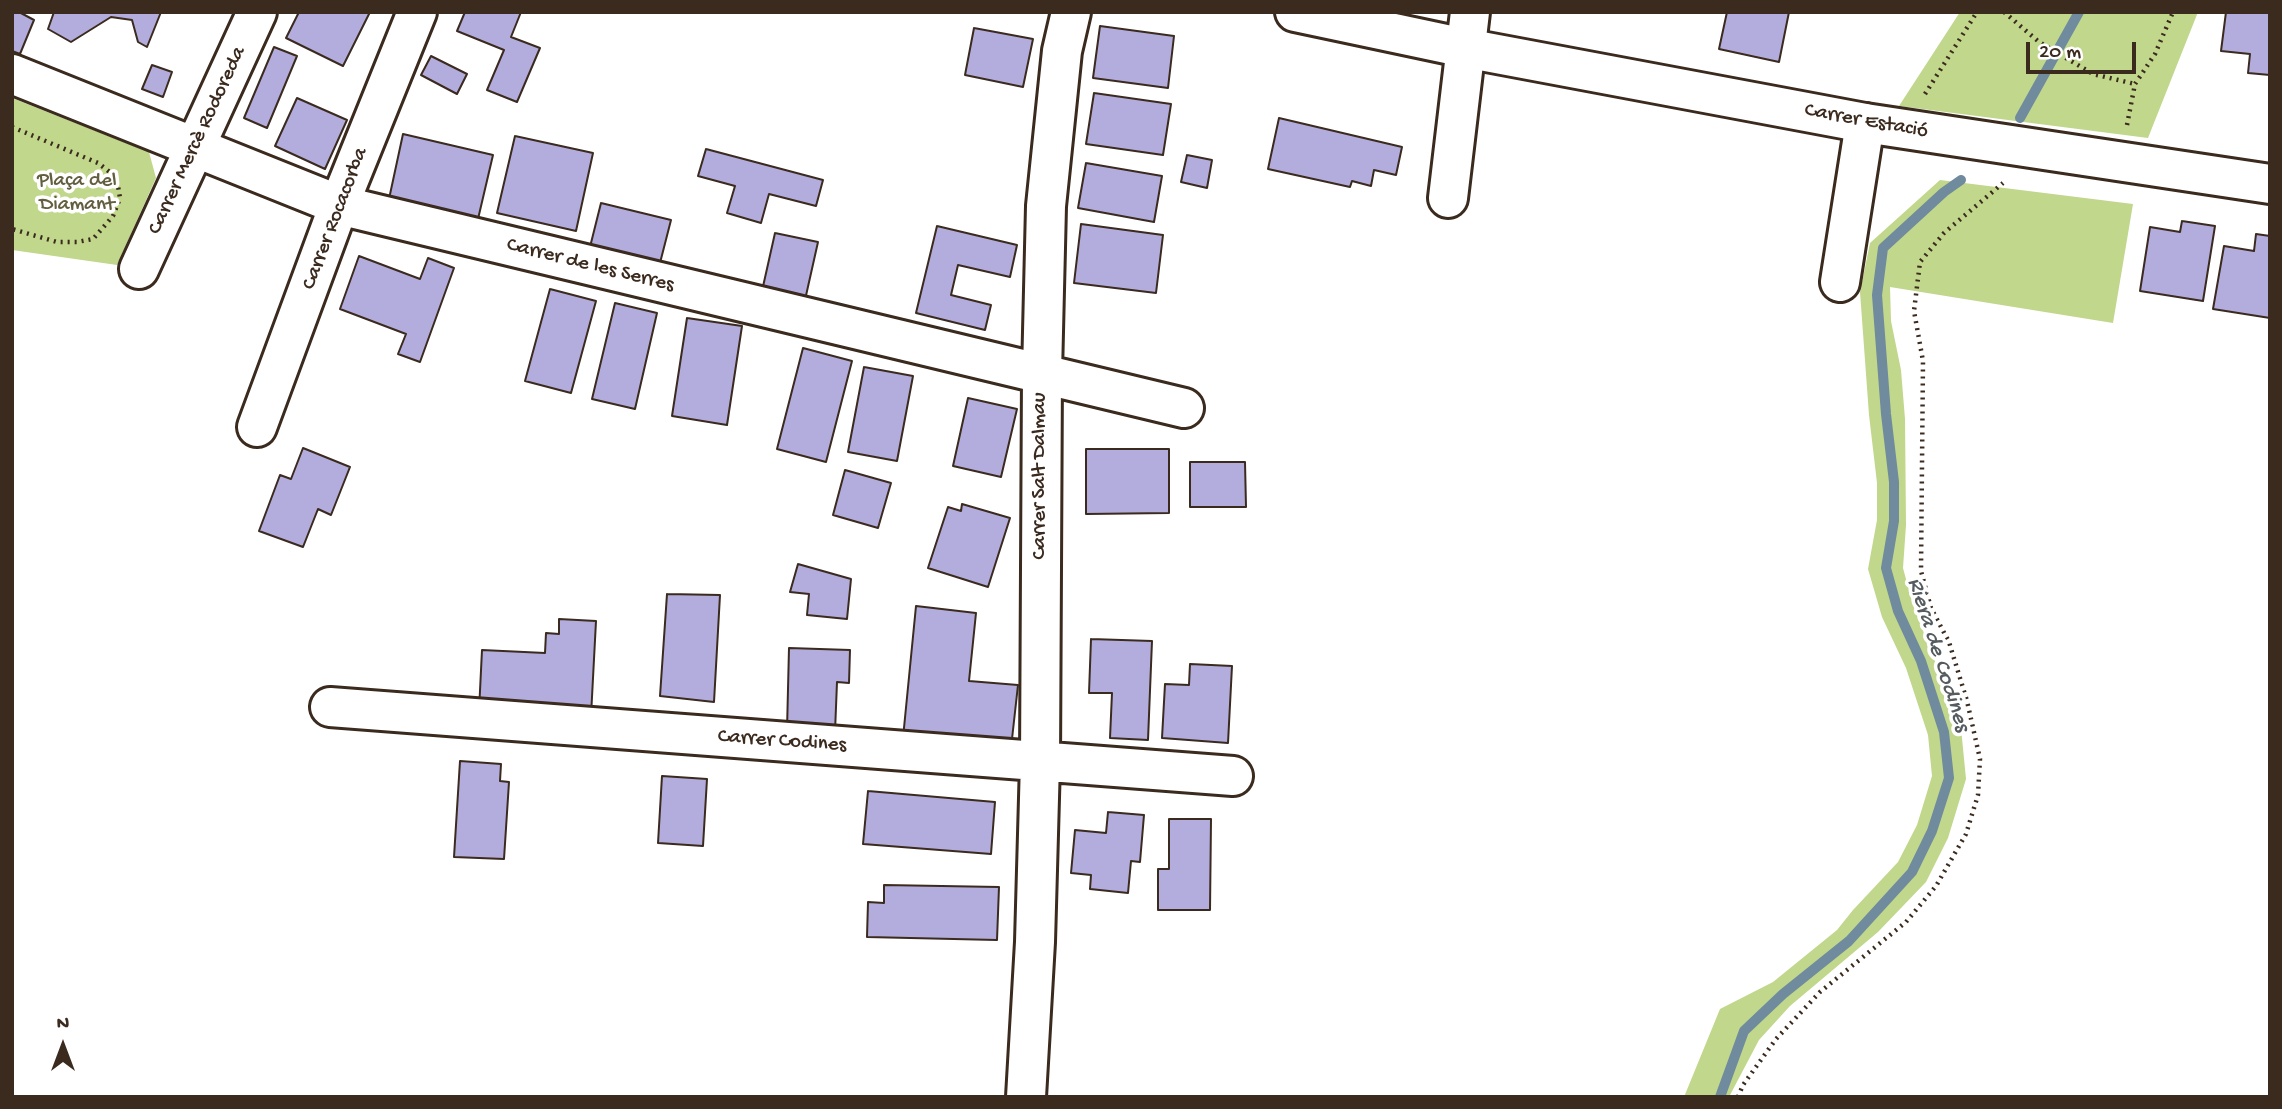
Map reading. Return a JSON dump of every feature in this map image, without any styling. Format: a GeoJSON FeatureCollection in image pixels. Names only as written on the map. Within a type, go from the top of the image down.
{"type":"FeatureCollection","features":[{"type":"Feature","properties":{"kind":"street","name":"Carrer Mercè Rodoreda"},"geometry":{"type":"LineString","coordinates":[[139,270],[257,12]]}},
{"type":"Feature","properties":{"kind":"street","name":"Carrer Rocacorba"},"geometry":{"type":"LineString","coordinates":[[257,427],[339,205],[417,12]]}},
{"type":"Feature","properties":{"kind":"street","name":"Carrer Salt Dalmau"},"geometry":{"type":"LineString","coordinates":[[1026,1097],[1035,942],[1040,762],[1042,374],[1046,206],[1062,51],[1070,12]]}},
{"type":"Feature","properties":{"kind":"street","name":"Carrer Estació"},"geometry":{"type":"LineString","coordinates":[[1295,12],[1467,30],[1866,123],[2270,184]]}},
{"type":"Feature","properties":{"kind":"street"},"geometry":{"type":"LineString","coordinates":[[1448,198],[1467,30]]}},
{"type":"Feature","properties":{"kind":"street","name":"Carrer de les Serres"},"geometry":{"type":"LineString","coordinates":[[12,74],[339,205],[1184,408]]}},
{"type":"Feature","properties":{"kind":"street"},"geometry":{"type":"LineString","coordinates":[[1840,282],[1866,123]]}},
{"type":"Feature","properties":{"kind":"street","name":"Carrer Codines"},"geometry":{"type":"LineString","coordinates":[[330,707],[1233,776]]}},
{"type":"Feature","properties":{"kind":"path"},"geometry":{"type":"LineString","coordinates":[[1903,128],[1977,12]]}},
{"type":"Feature","properties":{"kind":"path"},"geometry":{"type":"LineString","coordinates":[[2004,12],[2039,42],[2085,70],[2135,84]]}},
{"type":"Feature","properties":{"kind":"path"},"geometry":{"type":"LineString","coordinates":[[2122,161],[2135,84],[2155,54],[2173,12]]}},
{"type":"Feature","properties":{"kind":"path"},"geometry":{"type":"LineString","coordinates":[[12,127],[98,163],[111,173],[118,186],[120,198],[113,216],[93,239],[57,242],[12,229]]}},
{"type":"Feature","properties":{"kind":"path"},"geometry":{"type":"LineString","coordinates":[[1738,1097],[1743,1085],[1776,1039],[1811,1002],[1906,922],[1936,886],[1966,834],[1978,795],[1980,759],[1967,701],[1949,642],[1931,608],[1922,571],[1923,361],[1914,311],[1920,262],[1944,233],[2003,183],[2010,144]]}},
{"type":"Feature","properties":{"kind":"green space"},"geometry":{"type":"Polygon","coordinates":[[[1960,12],[2198,12],[2148,138],[1899,106],[1960,12]]]}},
{"type":"Feature","properties":{"kind":"green space","name":"Plaça del Diamant"},"geometry":{"type":"Polygon","coordinates":[[[12,98],[149,152],[156,178],[117,265],[12,250],[12,98]]]}},
{"type":"Feature","properties":{"kind":"green space"},"geometry":{"type":"Polygon","coordinates":[[[1940,180],[2133,204],[2113,323],[1890,287],[1891,321],[1901,370],[1905,419],[1906,525],[1903,568],[1913,605],[1961,728],[1966,779],[1948,838],[1926,882],[1878,932],[1790,1006],[1759,1040],[1729,1097],[1684,1097],[1720,1009],[1773,982],[1837,930],[1898,862],[1917,825],[1932,776],[1928,735],[1906,668],[1882,617],[1868,569],[1877,520],[1877,483],[1860,292],[1870,243],[1940,180]]]}},
{"type":"Feature","properties":{"kind":"building"},"geometry":{"type":"Polygon","coordinates":[[[12,12],[19,12],[34,20],[20,54],[12,51],[12,12]]]}},
{"type":"Feature","properties":{"kind":"building"},"geometry":{"type":"Polygon","coordinates":[[[54,12],[161,12],[147,47],[138,42],[132,20],[111,17],[71,42],[48,29],[54,12]]]}},
{"type":"Feature","properties":{"kind":"building"},"geometry":{"type":"Polygon","coordinates":[[[299,12],[370,12],[343,66],[286,38],[299,12]]]}},
{"type":"Feature","properties":{"kind":"building"},"geometry":{"type":"Polygon","coordinates":[[[465,12],[521,12],[511,37],[540,48],[517,102],[487,90],[504,50],[457,31],[465,12]]]}},
{"type":"Feature","properties":{"kind":"building"},"geometry":{"type":"Polygon","coordinates":[[[1727,12],[1789,12],[1779,62],[1719,49],[1727,12]]]}},
{"type":"Feature","properties":{"kind":"building"},"geometry":{"type":"Polygon","coordinates":[[[2226,12],[2270,12],[2270,75],[2248,73],[2250,54],[2221,51],[2226,12]]]}},
{"type":"Feature","properties":{"kind":"building"},"geometry":{"type":"Polygon","coordinates":[[[1100,26],[1174,36],[1168,88],[1093,78],[1100,26]]]}},
{"type":"Feature","properties":{"kind":"building"},"geometry":{"type":"Polygon","coordinates":[[[974,28],[1033,39],[1023,87],[965,75],[974,28]]]}},
{"type":"Feature","properties":{"kind":"building"},"geometry":{"type":"Polygon","coordinates":[[[274,47],[297,56],[267,128],[244,118],[274,47]]]}},
{"type":"Feature","properties":{"kind":"building"},"geometry":{"type":"Polygon","coordinates":[[[431,56],[467,74],[457,94],[421,75],[431,56]]]}},
{"type":"Feature","properties":{"kind":"building"},"geometry":{"type":"Polygon","coordinates":[[[152,65],[172,72],[163,97],[142,89],[152,65]]]}},
{"type":"Feature","properties":{"kind":"building"},"geometry":{"type":"Polygon","coordinates":[[[1094,93],[1171,104],[1163,155],[1086,144],[1094,93]]]}},
{"type":"Feature","properties":{"kind":"building"},"geometry":{"type":"Polygon","coordinates":[[[297,98],[347,120],[325,169],[275,146],[297,98]]]}},
{"type":"Feature","properties":{"kind":"building"},"geometry":{"type":"Polygon","coordinates":[[[1279,118],[1402,147],[1396,175],[1374,170],[1371,186],[1352,181],[1350,187],[1268,169],[1279,118]]]}},
{"type":"Feature","properties":{"kind":"building"},"geometry":{"type":"Polygon","coordinates":[[[403,134],[493,155],[478,219],[389,199],[403,134]]]}},
{"type":"Feature","properties":{"kind":"building"},"geometry":{"type":"Polygon","coordinates":[[[515,136],[593,153],[576,231],[497,213],[515,136]]]}},
{"type":"Feature","properties":{"kind":"building"},"geometry":{"type":"Polygon","coordinates":[[[706,149],[823,180],[816,206],[769,194],[761,223],[727,213],[735,186],[698,176],[706,149]]]}},
{"type":"Feature","properties":{"kind":"building"},"geometry":{"type":"Polygon","coordinates":[[[1187,155],[1212,160],[1207,188],[1181,182],[1187,155]]]}},
{"type":"Feature","properties":{"kind":"building"},"geometry":{"type":"Polygon","coordinates":[[[1086,163],[1162,176],[1154,222],[1078,208],[1086,163]]]}},
{"type":"Feature","properties":{"kind":"building"},"geometry":{"type":"Polygon","coordinates":[[[601,203],[671,220],[660,263],[590,247],[601,203]]]}},
{"type":"Feature","properties":{"kind":"building"},"geometry":{"type":"Polygon","coordinates":[[[2182,221],[2215,226],[2203,301],[2140,291],[2150,227],[2180,232],[2182,221]]]}},
{"type":"Feature","properties":{"kind":"building"},"geometry":{"type":"Polygon","coordinates":[[[1081,224],[1163,235],[1156,293],[1074,283],[1081,224]]]}},
{"type":"Feature","properties":{"kind":"building"},"geometry":{"type":"Polygon","coordinates":[[[937,226],[1017,245],[1010,277],[958,265],[951,295],[991,305],[985,330],[916,313],[937,226]]]}},
{"type":"Feature","properties":{"kind":"building"},"geometry":{"type":"Polygon","coordinates":[[[775,233],[818,242],[805,300],[762,291],[775,233]]]}},
{"type":"Feature","properties":{"kind":"building"},"geometry":{"type":"Polygon","coordinates":[[[2256,234],[2270,236],[2270,318],[2213,309],[2224,246],[2254,251],[2256,234]]]}},
{"type":"Feature","properties":{"kind":"building"},"geometry":{"type":"Polygon","coordinates":[[[359,256],[420,279],[428,258],[454,268],[420,362],[398,354],[406,334],[340,309],[359,256]]]}},
{"type":"Feature","properties":{"kind":"building"},"geometry":{"type":"Polygon","coordinates":[[[550,289],[596,301],[571,393],[525,381],[550,289]]]}},
{"type":"Feature","properties":{"kind":"building"},"geometry":{"type":"Polygon","coordinates":[[[615,303],[657,313],[635,409],[592,399],[615,303]]]}},
{"type":"Feature","properties":{"kind":"building"},"geometry":{"type":"Polygon","coordinates":[[[687,318],[742,326],[727,425],[672,416],[687,318]]]}},
{"type":"Feature","properties":{"kind":"building"},"geometry":{"type":"Polygon","coordinates":[[[803,348],[852,361],[826,462],[777,449],[803,348]]]}},
{"type":"Feature","properties":{"kind":"building"},"geometry":{"type":"Polygon","coordinates":[[[864,367],[913,376],[897,461],[848,452],[864,367]]]}},
{"type":"Feature","properties":{"kind":"building"},"geometry":{"type":"Polygon","coordinates":[[[968,398],[1017,409],[1001,477],[953,466],[968,398]]]}},
{"type":"Feature","properties":{"kind":"building"},"geometry":{"type":"Polygon","coordinates":[[[303,448],[350,467],[331,515],[318,509],[303,547],[259,531],[280,475],[291,479],[303,448]]]}},
{"type":"Feature","properties":{"kind":"building"},"geometry":{"type":"Polygon","coordinates":[[[1086,449],[1169,449],[1169,513],[1086,514],[1086,449]]]}},
{"type":"Feature","properties":{"kind":"building"},"geometry":{"type":"Polygon","coordinates":[[[1190,462],[1245,462],[1246,507],[1190,507],[1190,462]]]}},
{"type":"Feature","properties":{"kind":"building"},"geometry":{"type":"Polygon","coordinates":[[[845,470],[891,483],[878,528],[833,515],[845,470]]]}},
{"type":"Feature","properties":{"kind":"building"},"geometry":{"type":"Polygon","coordinates":[[[962,504],[1010,518],[988,587],[928,568],[948,507],[961,511],[962,504]]]}},
{"type":"Feature","properties":{"kind":"building"},"geometry":{"type":"Polygon","coordinates":[[[798,564],[851,579],[847,619],[807,615],[809,594],[790,592],[798,564]]]}},
{"type":"Feature","properties":{"kind":"building"},"geometry":{"type":"Polygon","coordinates":[[[667,594],[720,595],[714,702],[660,696],[667,594]]]}},
{"type":"Feature","properties":{"kind":"building"},"geometry":{"type":"Polygon","coordinates":[[[916,606],[976,613],[969,681],[1018,685],[1011,748],[903,738],[916,606]]]}},
{"type":"Feature","properties":{"kind":"building"},"geometry":{"type":"Polygon","coordinates":[[[559,619],[596,621],[591,716],[479,711],[482,650],[545,653],[546,633],[559,634],[559,619]]]}},
{"type":"Feature","properties":{"kind":"building"},"geometry":{"type":"Polygon","coordinates":[[[1091,639],[1152,641],[1148,740],[1110,738],[1112,693],[1089,693],[1091,639]]]}},
{"type":"Feature","properties":{"kind":"building"},"geometry":{"type":"Polygon","coordinates":[[[789,648],[850,650],[849,683],[837,682],[835,732],[787,730],[789,648]]]}},
{"type":"Feature","properties":{"kind":"building"},"geometry":{"type":"Polygon","coordinates":[[[1190,664],[1232,666],[1228,743],[1162,738],[1165,684],[1189,685],[1190,664]]]}},
{"type":"Feature","properties":{"kind":"building"},"geometry":{"type":"Polygon","coordinates":[[[460,761],[501,764],[500,781],[509,782],[504,859],[454,857],[460,761]]]}},
{"type":"Feature","properties":{"kind":"building"},"geometry":{"type":"Polygon","coordinates":[[[662,776],[707,779],[703,846],[658,843],[662,776]]]}},
{"type":"Feature","properties":{"kind":"building"},"geometry":{"type":"Polygon","coordinates":[[[868,791],[995,802],[991,854],[863,844],[868,791]]]}},
{"type":"Feature","properties":{"kind":"building"},"geometry":{"type":"Polygon","coordinates":[[[1108,812],[1144,815],[1140,862],[1131,861],[1128,893],[1090,889],[1091,875],[1071,873],[1075,830],[1106,833],[1108,812]]]}},
{"type":"Feature","properties":{"kind":"building"},"geometry":{"type":"Polygon","coordinates":[[[1169,819],[1211,819],[1210,910],[1158,910],[1158,869],[1169,869],[1169,819]]]}},
{"type":"Feature","properties":{"kind":"building"},"geometry":{"type":"Polygon","coordinates":[[[884,885],[999,887],[997,940],[867,937],[868,902],[884,903],[884,885]]]}},
{"type":"Feature","properties":{"kind":"waterway","name":"Riera de Codines"},"geometry":{"type":"LineString","coordinates":[[2020,118],[2079,12]]}},
{"type":"Feature","properties":{"kind":"waterway","name":"Riera de Codines"},"geometry":{"type":"LineString","coordinates":[[1720,1097],[1744,1031],[1783,994],[1849,941],[1912,872],[1932,831],[1949,778],[1944,732],[1921,661],[1898,611],[1886,568],[1894,521],[1894,482],[1877,295],[1883,248],[1944,192],[1961,180]]}}]}
